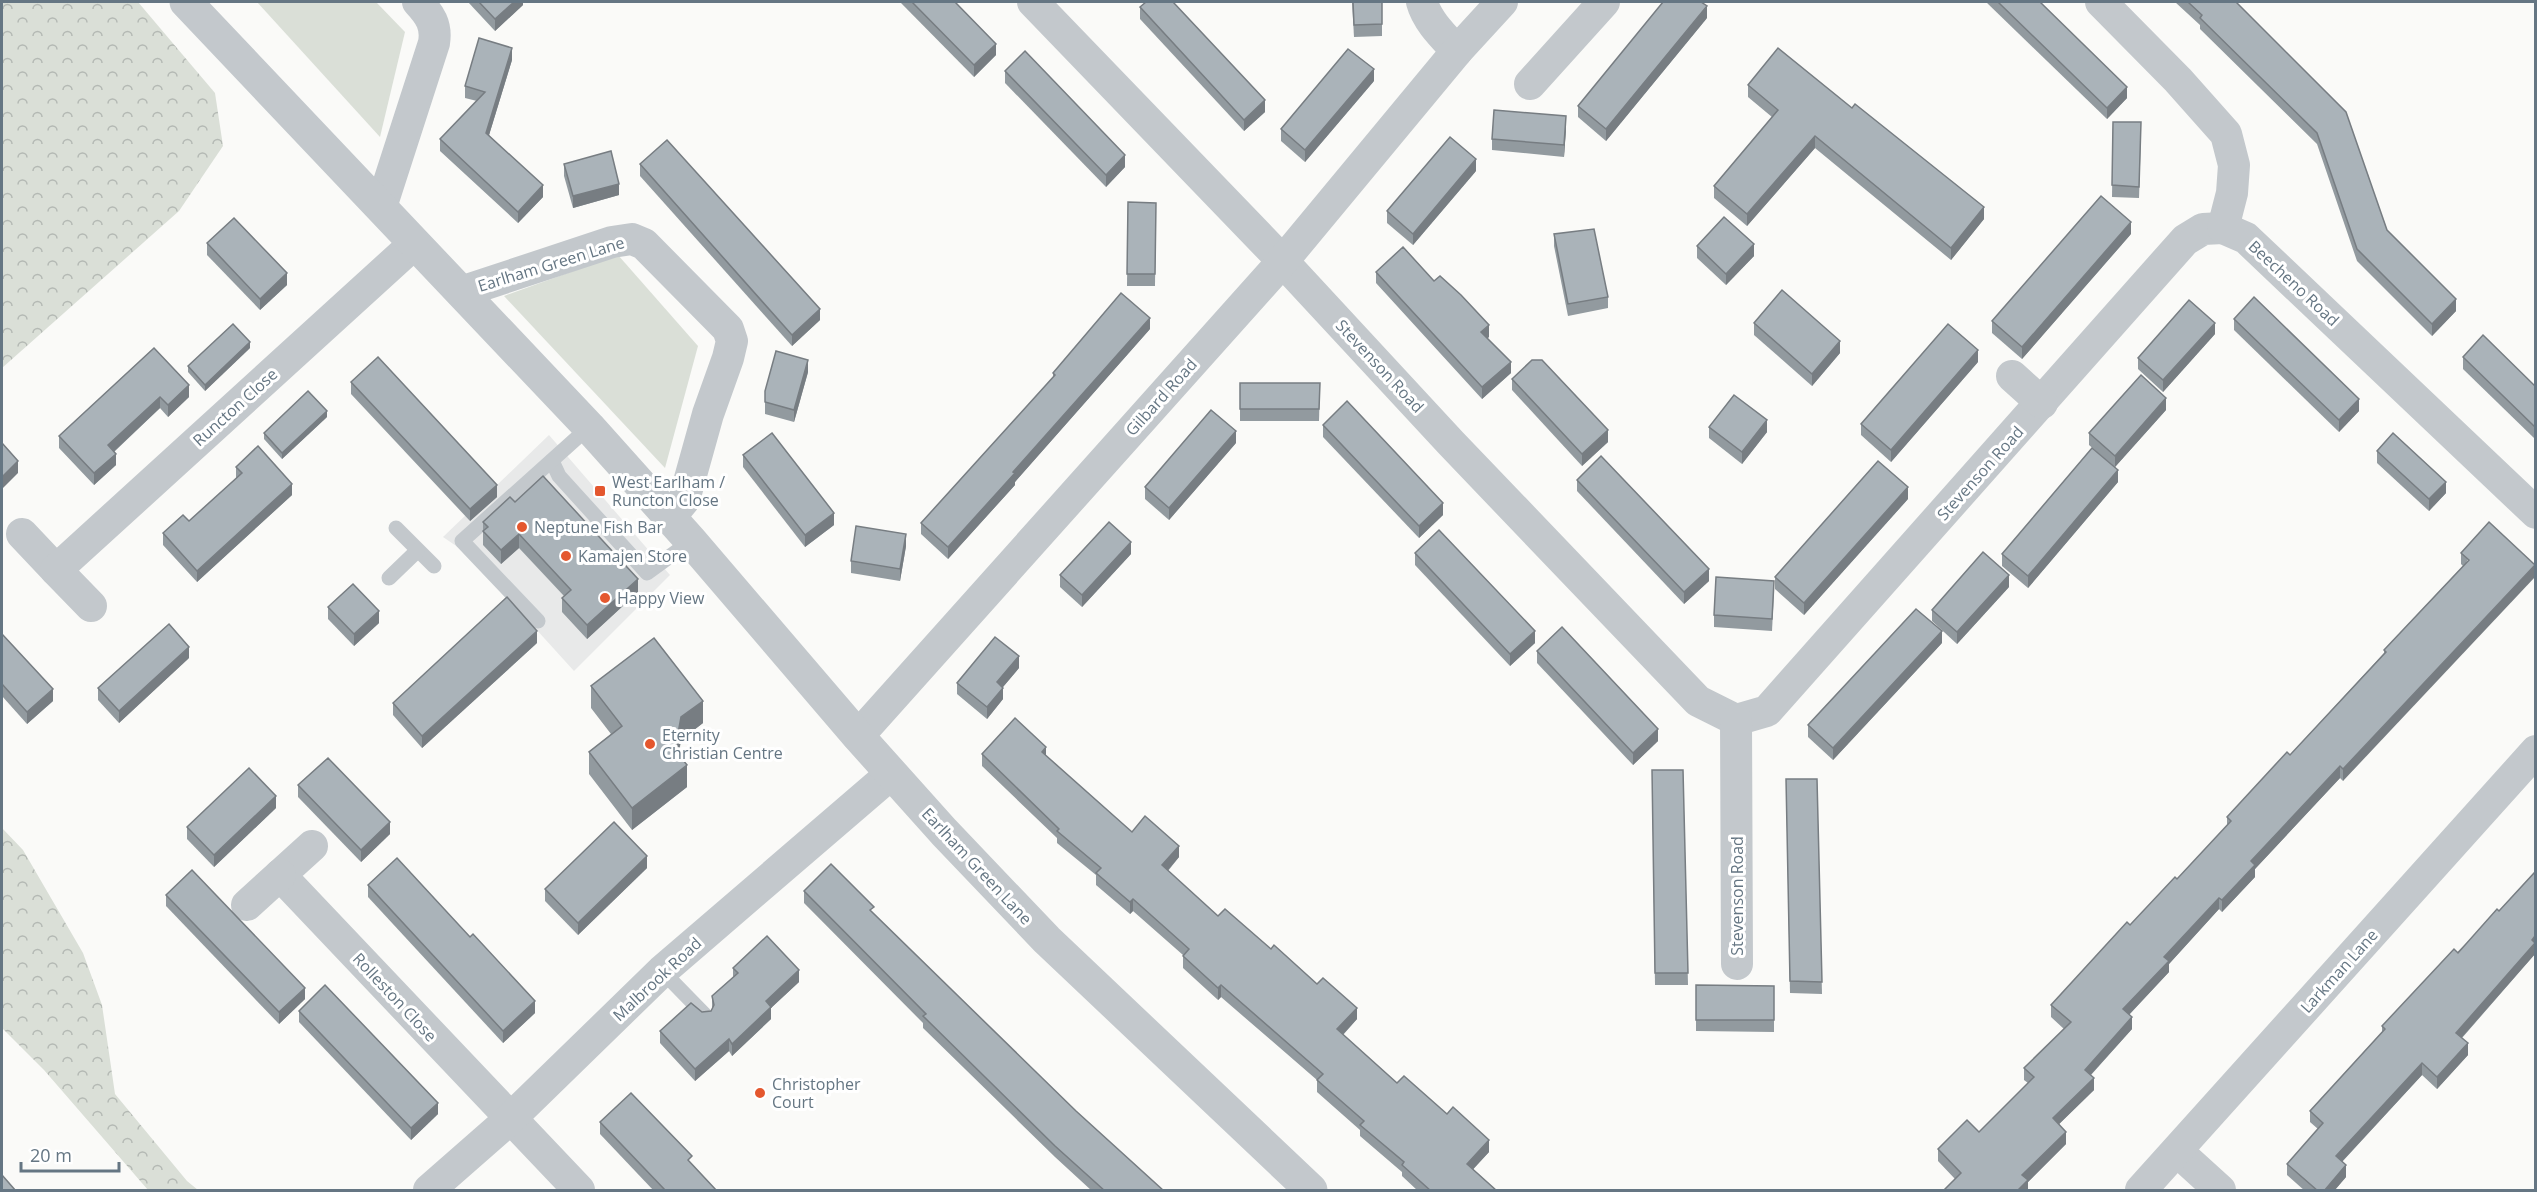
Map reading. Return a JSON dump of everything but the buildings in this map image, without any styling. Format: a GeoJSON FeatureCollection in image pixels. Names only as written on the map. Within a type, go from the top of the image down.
{"type":"FeatureCollection","features":[{"type":"Feature","properties":{"kind":"street","name":"Earlham Green Lane"},"geometry":{"type":"LineString","coordinates":[[186,2],[589,427],[681,529],[891,774],[1047,940],[1311,1191]]}},
{"type":"Feature","properties":{"kind":"street"},"geometry":{"type":"LineString","coordinates":[[381,207],[437,30],[429,15],[418,2]]}},
{"type":"Feature","properties":{"kind":"street","name":"Stevenson Road"},"geometry":{"type":"LineString","coordinates":[[1032,2],[1698,701],[1736,720],[1767,711],[2185,240],[2203,229],[2223,228]]}},
{"type":"Feature","properties":{"kind":"street"},"geometry":{"type":"LineString","coordinates":[[1422,2],[1433,23],[1457,51]]}},
{"type":"Feature","properties":{"kind":"street","name":"Gilbard Road"},"geometry":{"type":"LineString","coordinates":[[858,736],[1282,262],[1457,51],[1502,2]]}},
{"type":"Feature","properties":{"kind":"street"},"geometry":{"type":"LineString","coordinates":[[1530,84],[1604,2]]}},
{"type":"Feature","properties":{"kind":"street"},"geometry":{"type":"LineString","coordinates":[[2101,2],[2178,80],[2226,134],[2234,165],[2232,193],[2223,228]]}},
{"type":"Feature","properties":{"kind":"street","name":"Beecheno Road"},"geometry":{"type":"LineString","coordinates":[[2223,228],[2246,238],[2535,513]]}},
{"type":"Feature","properties":{"kind":"street","name":"Earlham Green Lane"},"geometry":{"type":"LineString","coordinates":[[461,292],[612,242],[632,239],[644,244],[728,329],[732,341],[708,414],[684,500],[681,529]]}},
{"type":"Feature","properties":{"kind":"street","name":"Runcton Close"},"geometry":{"type":"LineString","coordinates":[[56,570],[414,244]]}},
{"type":"Feature","properties":{"kind":"street"},"geometry":{"type":"LineString","coordinates":[[2012,376],[2042,403]]}},
{"type":"Feature","properties":{"kind":"street"},"geometry":{"type":"LineString","coordinates":[[22,534],[91,606]]}},
{"type":"Feature","properties":{"kind":"street","name":"Stevenson Road"},"geometry":{"type":"LineString","coordinates":[[1736,720],[1737,964]]}},
{"type":"Feature","properties":{"kind":"street","name":"Larkman Lane"},"geometry":{"type":"LineString","coordinates":[[2141,1191],[2535,751]]}},
{"type":"Feature","properties":{"kind":"street","name":"Malbrook Road"},"geometry":{"type":"LineString","coordinates":[[429,1191],[510,1119],[662,971],[891,774]]}},
{"type":"Feature","properties":{"kind":"street"},"geometry":{"type":"LineString","coordinates":[[247,905],[312,846]]}},
{"type":"Feature","properties":{"kind":"street","name":"Rolleston Close"},"geometry":{"type":"LineString","coordinates":[[280,875],[579,1191]]}},
{"type":"Feature","properties":{"kind":"street"},"geometry":{"type":"LineString","coordinates":[[2177,1151],[2220,1191]]}},
{"type":"Feature","properties":{"kind":"lane"},"geometry":{"type":"LineString","coordinates":[[538,621],[462,541],[589,427]]}},
{"type":"Feature","properties":{"kind":"lane"},"geometry":{"type":"LineString","coordinates":[[552,461],[559,476],[648,573],[681,529]]}},
{"type":"Feature","properties":{"kind":"lane"},"geometry":{"type":"LineString","coordinates":[[396,528],[434,566]]}},
{"type":"Feature","properties":{"kind":"lane"},"geometry":{"type":"LineString","coordinates":[[389,578],[417,551]]}},
{"type":"Feature","properties":{"kind":"lane"},"geometry":{"type":"LineString","coordinates":[[662,971],[705,1015]]}},
{"type":"Feature","properties":{"kind":"shaded area"},"geometry":{"type":"Polygon","coordinates":[[[549,435],[670,575],[574,671],[468,554],[443,537],[549,435]]]}},
{"type":"Feature","properties":{"kind":"green space"},"geometry":{"type":"Polygon","coordinates":[[[2,2],[138,2],[215,93],[223,146],[179,211],[2,368],[2,2]]]}},
{"type":"Feature","properties":{"kind":"green space"},"geometry":{"type":"Polygon","coordinates":[[[257,2],[376,2],[405,32],[380,137],[257,2]]]}},
{"type":"Feature","properties":{"kind":"green space"},"geometry":{"type":"Polygon","coordinates":[[[618,255],[698,346],[665,468],[504,296],[618,255]]]}},
{"type":"Feature","properties":{"kind":"green space"},"geometry":{"type":"Polygon","coordinates":[[[2,828],[23,850],[83,953],[102,1005],[115,1094],[187,1181],[198,1190],[148,1190],[44,1070],[2,1028],[2,828]]]}},
{"type":"Feature","properties":{"kind":"place","name":"West Earlham / Runcton Close"},"geometry":{"type":"Point","coordinates":[600,491]}},
{"type":"Feature","properties":{"kind":"place","name":"Neptune Fish Bar"},"geometry":{"type":"Point","coordinates":[522,527]}},
{"type":"Feature","properties":{"kind":"place","name":"Kamajen Store"},"geometry":{"type":"Point","coordinates":[566,556]}},
{"type":"Feature","properties":{"kind":"place","name":"Happy View"},"geometry":{"type":"Point","coordinates":[605,598]}},
{"type":"Feature","properties":{"kind":"place","name":"Eternity Christian Centre"},"geometry":{"type":"Point","coordinates":[650,744]}},
{"type":"Feature","properties":{"kind":"place","name":"Christopher Court"},"geometry":{"type":"Point","coordinates":[760,1093]}}]}
